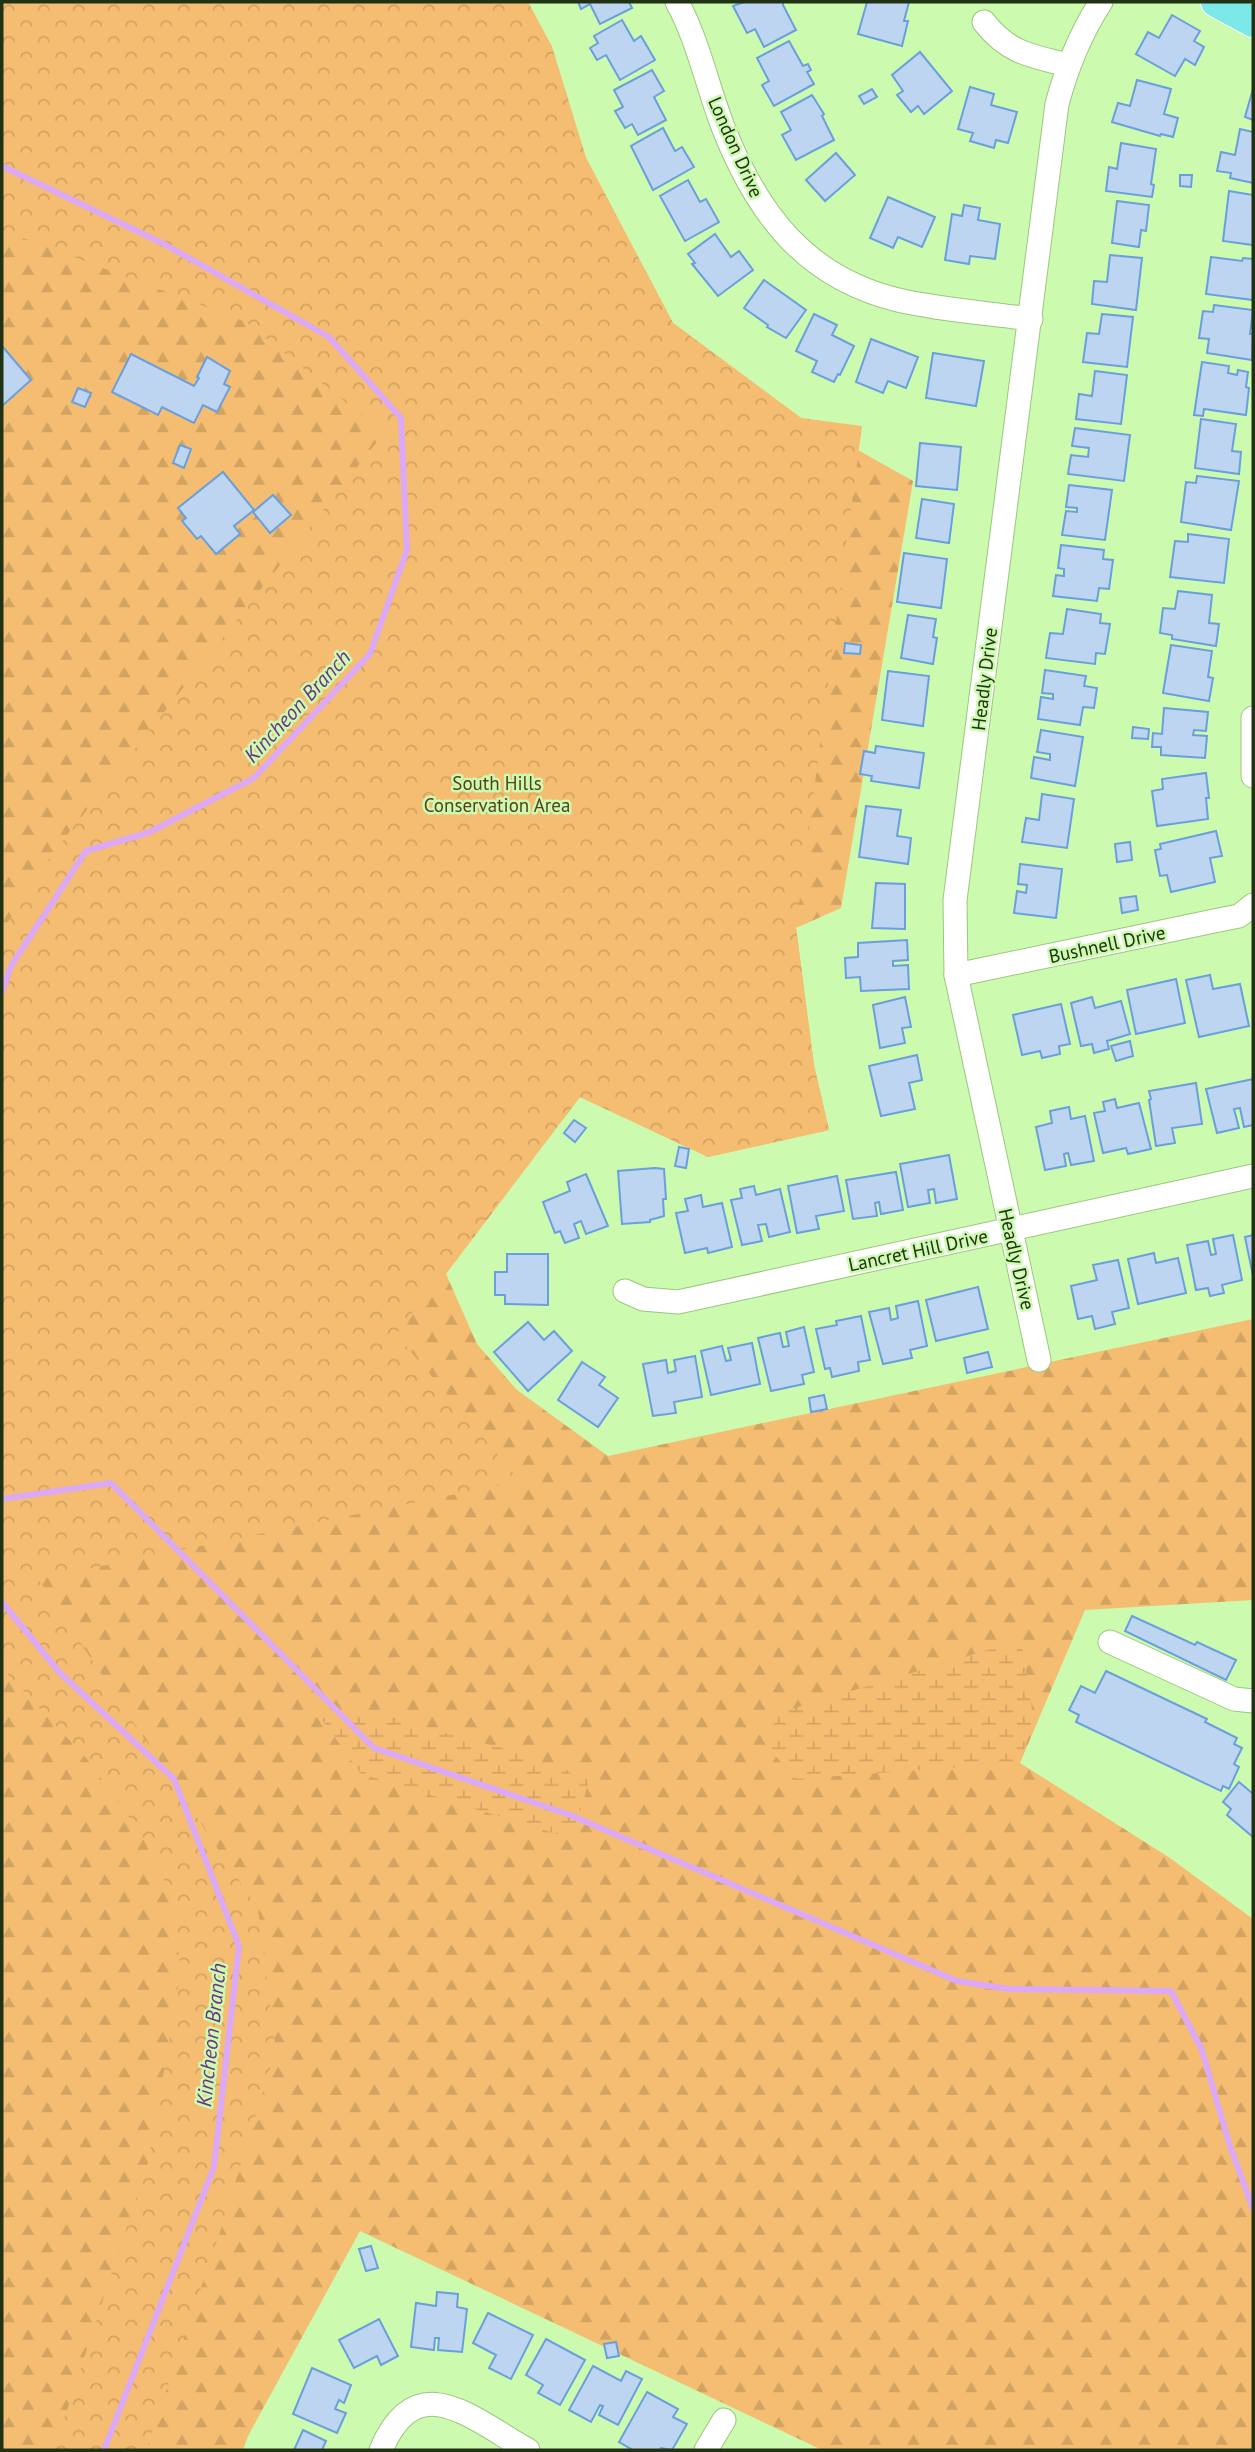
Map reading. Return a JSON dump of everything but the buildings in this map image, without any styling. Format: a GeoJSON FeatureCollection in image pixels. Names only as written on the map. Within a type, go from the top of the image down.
{"type":"FeatureCollection","features":[{"type":"Feature","properties":{"kind":"main road"},"geometry":{"type":"LineString","coordinates":[[1216,2],[1253,22]]}},
{"type":"Feature","properties":{"kind":"street","name":"London Drive"},"geometry":{"type":"LineString","coordinates":[[677,2],[744,175],[778,229],[804,254],[848,282],[897,300],[1031,319]]}},
{"type":"Feature","properties":{"kind":"street","name":"Headly Drive"},"geometry":{"type":"LineString","coordinates":[[1040,1360],[956,975],[955,900],[1057,104],[1068,65],[1085,26],[1101,2]]}},
{"type":"Feature","properties":{"kind":"street"},"geometry":{"type":"LineString","coordinates":[[984,22],[996,37],[1009,47],[1068,65]]}},
{"type":"Feature","properties":{"kind":"street"},"geometry":{"type":"LineString","coordinates":[[1253,718],[1253,776]]}},
{"type":"Feature","properties":{"kind":"street","name":"Bushnell Drive"},"geometry":{"type":"LineString","coordinates":[[956,975],[1214,922],[1239,916],[1253,905]]}},
{"type":"Feature","properties":{"kind":"street","name":"Lancret Hill Drive"},"geometry":{"type":"LineString","coordinates":[[625,1291],[643,1300],[678,1302],[1253,1176]]}},
{"type":"Feature","properties":{"kind":"street"},"geometry":{"type":"LineString","coordinates":[[1110,1642],[1234,1699],[1253,1700]]}},
{"type":"Feature","properties":{"kind":"street"},"geometry":{"type":"LineString","coordinates":[[381,2450],[395,2423],[412,2407],[431,2403],[451,2407],[528,2450]]}},
{"type":"Feature","properties":{"kind":"street"},"geometry":{"type":"LineString","coordinates":[[706,2450],[724,2420]]}},
{"type":"Feature","properties":{"kind":"green space"},"geometry":{"type":"Polygon","coordinates":[[[2,2],[528,2],[552,47],[586,158],[673,323],[801,418],[913,481],[841,908],[796,928],[814,1065],[829,1130],[708,1157],[580,1097],[446,1274],[477,1344],[517,1390],[608,1456],[1253,1319],[1253,1600],[1085,1610],[1020,1763],[1170,1858],[1253,1919],[1253,2450],[822,2450],[360,2231],[248,2436],[243,2450],[2,2450],[2,2]]]}},
{"type":"Feature","properties":{"kind":"green space","name":"South Hills Conservation Area"},"geometry":{"type":"Polygon","coordinates":[[[2,2],[528,2],[552,47],[586,158],[673,323],[801,418],[862,426],[796,927],[814,1065],[829,1130],[708,1157],[580,1097],[396,1334],[520,1481],[38,1579],[258,1909],[276,2050],[220,2232],[146,2450],[54,2450],[149,2159],[181,1970],[169,1890],[140,1833],[88,1760],[2,1668],[2,931],[53,853],[384,433],[246,322],[2,230],[2,2]]]}},
{"type":"Feature","properties":{"kind":"green space"},"geometry":{"type":"Polygon","coordinates":[[[1021,1640],[1034,1722],[1019,1763],[795,1779],[767,1746],[778,1713],[1021,1640]]]}},
{"type":"Feature","properties":{"kind":"green space"},"geometry":{"type":"Polygon","coordinates":[[[384,1717],[499,1747],[589,1780],[573,1839],[361,1774],[321,1718],[384,1717]]]}},
{"type":"Feature","properties":{"kind":"waterway","name":"Kincheon Branch"},"geometry":{"type":"LineString","coordinates":[[2,166],[164,244],[329,337],[401,418],[407,550],[370,654],[254,778],[150,832],[86,851],[11,966],[2,992]]}},
{"type":"Feature","properties":{"kind":"waterway"},"geometry":{"type":"LineString","coordinates":[[2,1499],[111,1483],[374,1748],[570,1815],[957,1981],[1009,1989],[1171,1991],[1202,2050],[1229,2143],[1253,2209]]}},
{"type":"Feature","properties":{"kind":"waterway","name":"Kincheon Branch"},"geometry":{"type":"LineString","coordinates":[[2,1602],[60,1673],[174,1779],[239,1946],[214,2167],[104,2450]]}}]}
